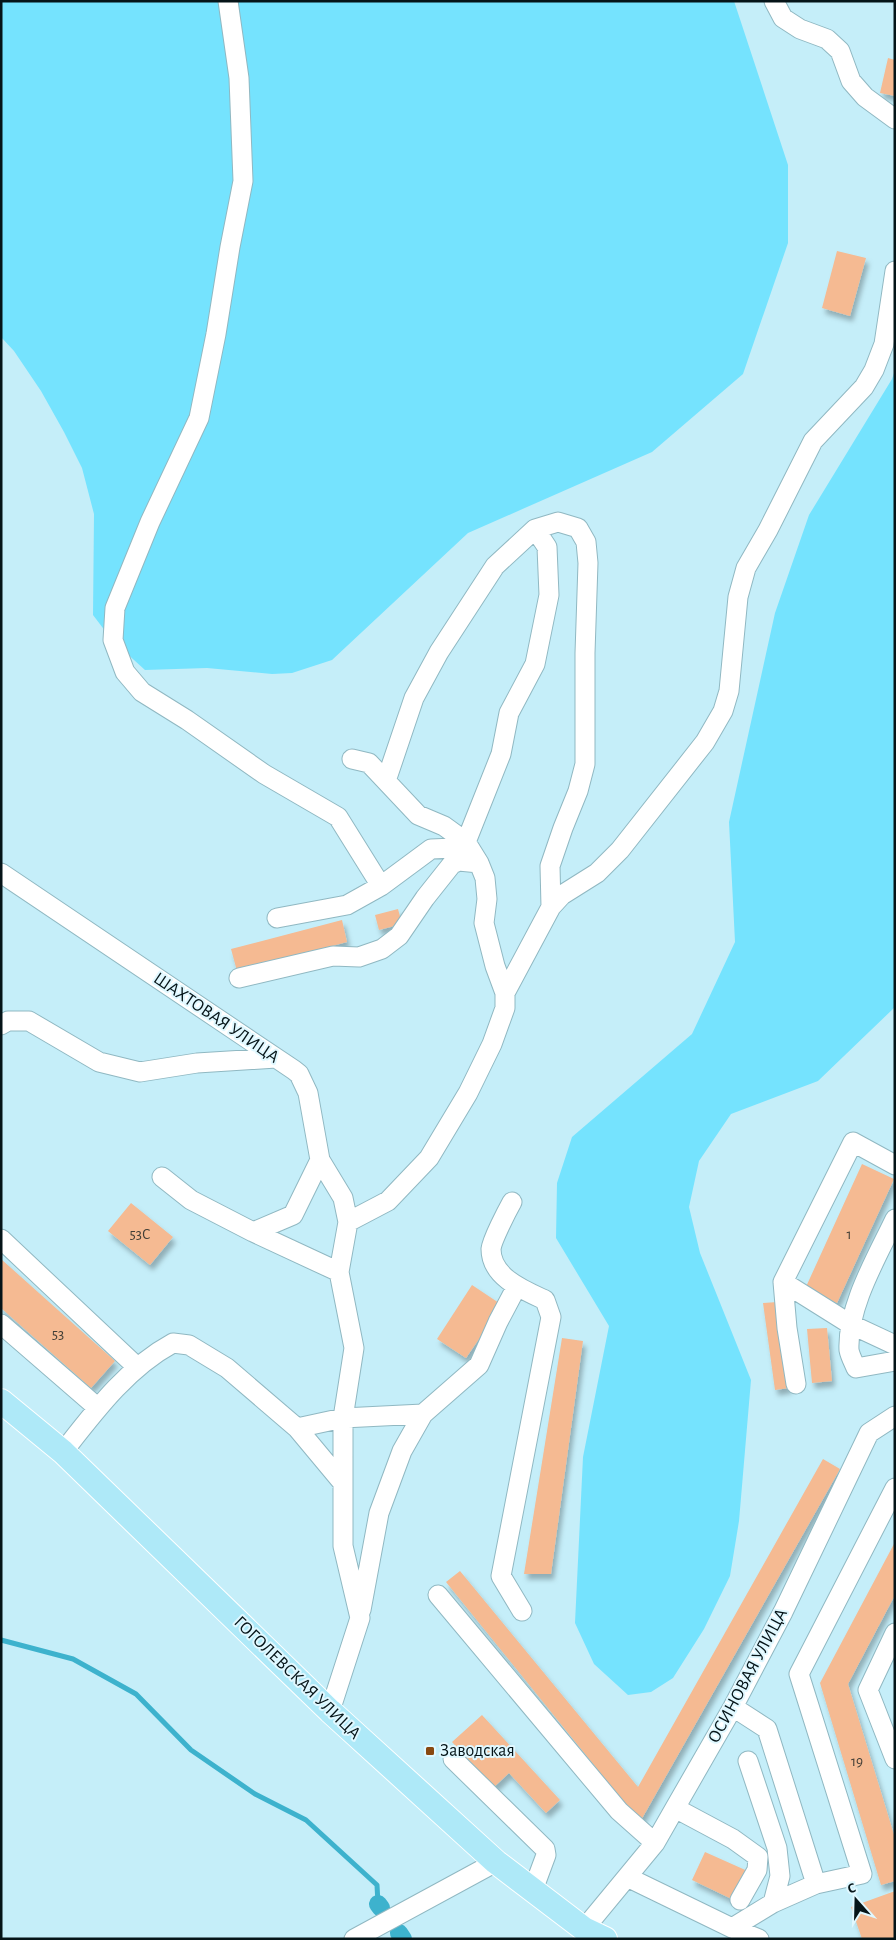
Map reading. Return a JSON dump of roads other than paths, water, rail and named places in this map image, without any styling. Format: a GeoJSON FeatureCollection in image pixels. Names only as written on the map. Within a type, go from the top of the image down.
{"type":"FeatureCollection","features":[{"type":"Feature","properties":{"kind":"main road","name":"ГОГОЛЕВСКАЯ УЛИЦА"},"geometry":{"type":"LineString","coordinates":[[1,1402],[63,1452],[330,1711],[496,1862],[595,1934]]}},
{"type":"Feature","properties":{"kind":"street"},"geometry":{"type":"LineString","coordinates":[[228,1],[239,78],[243,181],[216,334],[199,418],[150,522],[115,608],[113,640],[125,672],[142,692],[187,720],[264,774],[338,817],[381,886]]}},
{"type":"Feature","properties":{"kind":"street"},"geometry":{"type":"LineString","coordinates":[[774,1],[783,18],[800,29],[827,40],[840,51],[851,81],[865,97],[895,119]]}},
{"type":"Feature","properties":{"kind":"street"},"geometry":{"type":"LineString","coordinates":[[505,993],[551,907],[562,895],[597,873],[620,850],[705,742],[722,710],[729,691],[738,597],[746,568],[768,530],[813,441],[864,387],[874,370],[884,344],[895,270]]}},
{"type":"Feature","properties":{"kind":"street"},"geometry":{"type":"LineString","coordinates":[[386,781],[414,698],[439,652],[495,566],[535,529],[558,522],[578,528],[586,542],[588,563],[585,653],[585,764],[578,791],[550,866],[551,907]]}},
{"type":"Feature","properties":{"kind":"street"},"geometry":{"type":"LineString","coordinates":[[466,842],[501,754],[509,713],[535,664],[549,595],[547,547],[535,529]]}},
{"type":"Feature","properties":{"kind":"street"},"geometry":{"type":"LineString","coordinates":[[352,759],[369,763],[418,815],[444,826],[466,842],[479,863],[485,878],[487,899],[484,923],[495,966],[505,993],[505,1008],[492,1044],[468,1093],[429,1158],[388,1201],[348,1222],[339,1272],[354,1348],[343,1418],[342,1546],[360,1618]]}},
{"type":"Feature","properties":{"kind":"street"},"geometry":{"type":"LineString","coordinates":[[276,918],[347,905],[381,886],[431,849],[454,848],[479,863]]}},
{"type":"Feature","properties":{"kind":"street"},"geometry":{"type":"LineString","coordinates":[[239,978],[333,956],[359,958],[382,949],[399,936],[425,898],[452,864],[459,861],[479,863]]}},
{"type":"Feature","properties":{"kind":"street","name":"ШАХТОВАЯ УЛИЦА"},"geometry":{"type":"LineString","coordinates":[[1,873],[299,1074],[308,1093],[320,1160],[342,1198],[348,1222]]}},
{"type":"Feature","properties":{"kind":"street"},"geometry":{"type":"LineString","coordinates":[[1,1026],[8,1021],[29,1021],[99,1062],[140,1072],[197,1063],[276,1058]]}},
{"type":"Feature","properties":{"kind":"street"},"geometry":{"type":"LineString","coordinates":[[796,1384],[782,1282],[853,1142],[895,1165]]}},
{"type":"Feature","properties":{"kind":"street"},"geometry":{"type":"LineString","coordinates":[[253,1232],[293,1215],[320,1160]]}},
{"type":"Feature","properties":{"kind":"street"},"geometry":{"type":"LineString","coordinates":[[162,1176],[191,1200],[253,1232],[339,1272]]}},
{"type":"Feature","properties":{"kind":"street"},"geometry":{"type":"LineString","coordinates":[[512,1202],[491,1248],[495,1267],[517,1286],[544,1300],[551,1317],[501,1576],[522,1611]]}},
{"type":"Feature","properties":{"kind":"street"},"geometry":{"type":"LineString","coordinates":[[895,1219],[864,1287],[850,1324],[849,1352],[856,1368],[895,1361]]}},
{"type":"Feature","properties":{"kind":"street"},"geometry":{"type":"LineString","coordinates":[[1,1239],[137,1367]]}},
{"type":"Feature","properties":{"kind":"street"},"geometry":{"type":"LineString","coordinates":[[782,1282],[850,1324],[895,1345]]}},
{"type":"Feature","properties":{"kind":"street"},"geometry":{"type":"LineString","coordinates":[[330,1711],[360,1618],[379,1513],[402,1451],[423,1414],[479,1365],[498,1322],[517,1286]]}},
{"type":"Feature","properties":{"kind":"street"},"geometry":{"type":"LineString","coordinates":[[1,1324],[98,1408]]}},
{"type":"Feature","properties":{"kind":"street"},"geometry":{"type":"LineString","coordinates":[[63,1452],[98,1408],[137,1367],[173,1343],[189,1345],[227,1368],[297,1428],[342,1482]]}},
{"type":"Feature","properties":{"kind":"street"},"geometry":{"type":"LineString","coordinates":[[297,1428],[343,1418],[423,1414]]}},
{"type":"Feature","properties":{"kind":"street","name":"ОСИНОВАЯ УЛИЦА"},"geometry":{"type":"LineString","coordinates":[[595,1934],[627,1877],[655,1843],[733,1707],[783,1612],[869,1434],[895,1416]]}},
{"type":"Feature","properties":{"kind":"street"},"geometry":{"type":"LineString","coordinates":[[732,1928],[773,1903],[816,1884],[862,1874],[799,1674],[895,1488]]}},
{"type":"Feature","properties":{"kind":"street"},"geometry":{"type":"LineString","coordinates":[[438,1595],[619,1812],[655,1843]]}},
{"type":"Feature","properties":{"kind":"street"},"geometry":{"type":"LineString","coordinates":[[895,1634],[868,1690],[895,1758]]}},
{"type":"Feature","properties":{"kind":"street"},"geometry":{"type":"LineString","coordinates":[[733,1707],[767,1729],[816,1884]]}},
{"type":"Feature","properties":{"kind":"street"},"geometry":{"type":"LineString","coordinates":[[453,1759],[545,1849],[546,1856],[532,1890]]}},
{"type":"Feature","properties":{"kind":"street"},"geometry":{"type":"LineString","coordinates":[[748,1761],[777,1848],[780,1876],[773,1903]]}},
{"type":"Feature","properties":{"kind":"street"},"geometry":{"type":"LineString","coordinates":[[675,1808],[732,1839],[758,1858],[757,1870],[740,1900]]}},
{"type":"Feature","properties":{"kind":"street"},"geometry":{"type":"LineString","coordinates":[[354,1939],[496,1862]]}},
{"type":"Feature","properties":{"kind":"street"},"geometry":{"type":"LineString","coordinates":[[627,1877],[732,1928],[759,1939]]}},
{"type":"Feature","properties":{"kind":"waterway"},"geometry":{"type":"LineString","coordinates":[[1,1640],[73,1659],[136,1694],[191,1750],[255,1794],[306,1820],[377,1885],[378,1904]]}},
{"type":"Feature","properties":{"kind":"waterway"},"geometry":{"type":"LineString","coordinates":[[378,1904],[381,1908]]}},
{"type":"Feature","properties":{"kind":"waterway"},"geometry":{"type":"LineString","coordinates":[[399,1933],[403,1939]]}},
{"type":"Feature","properties":{"kind":"place","name":"Заводская"},"geometry":{"type":"Point","coordinates":[430,1751]}}]}
